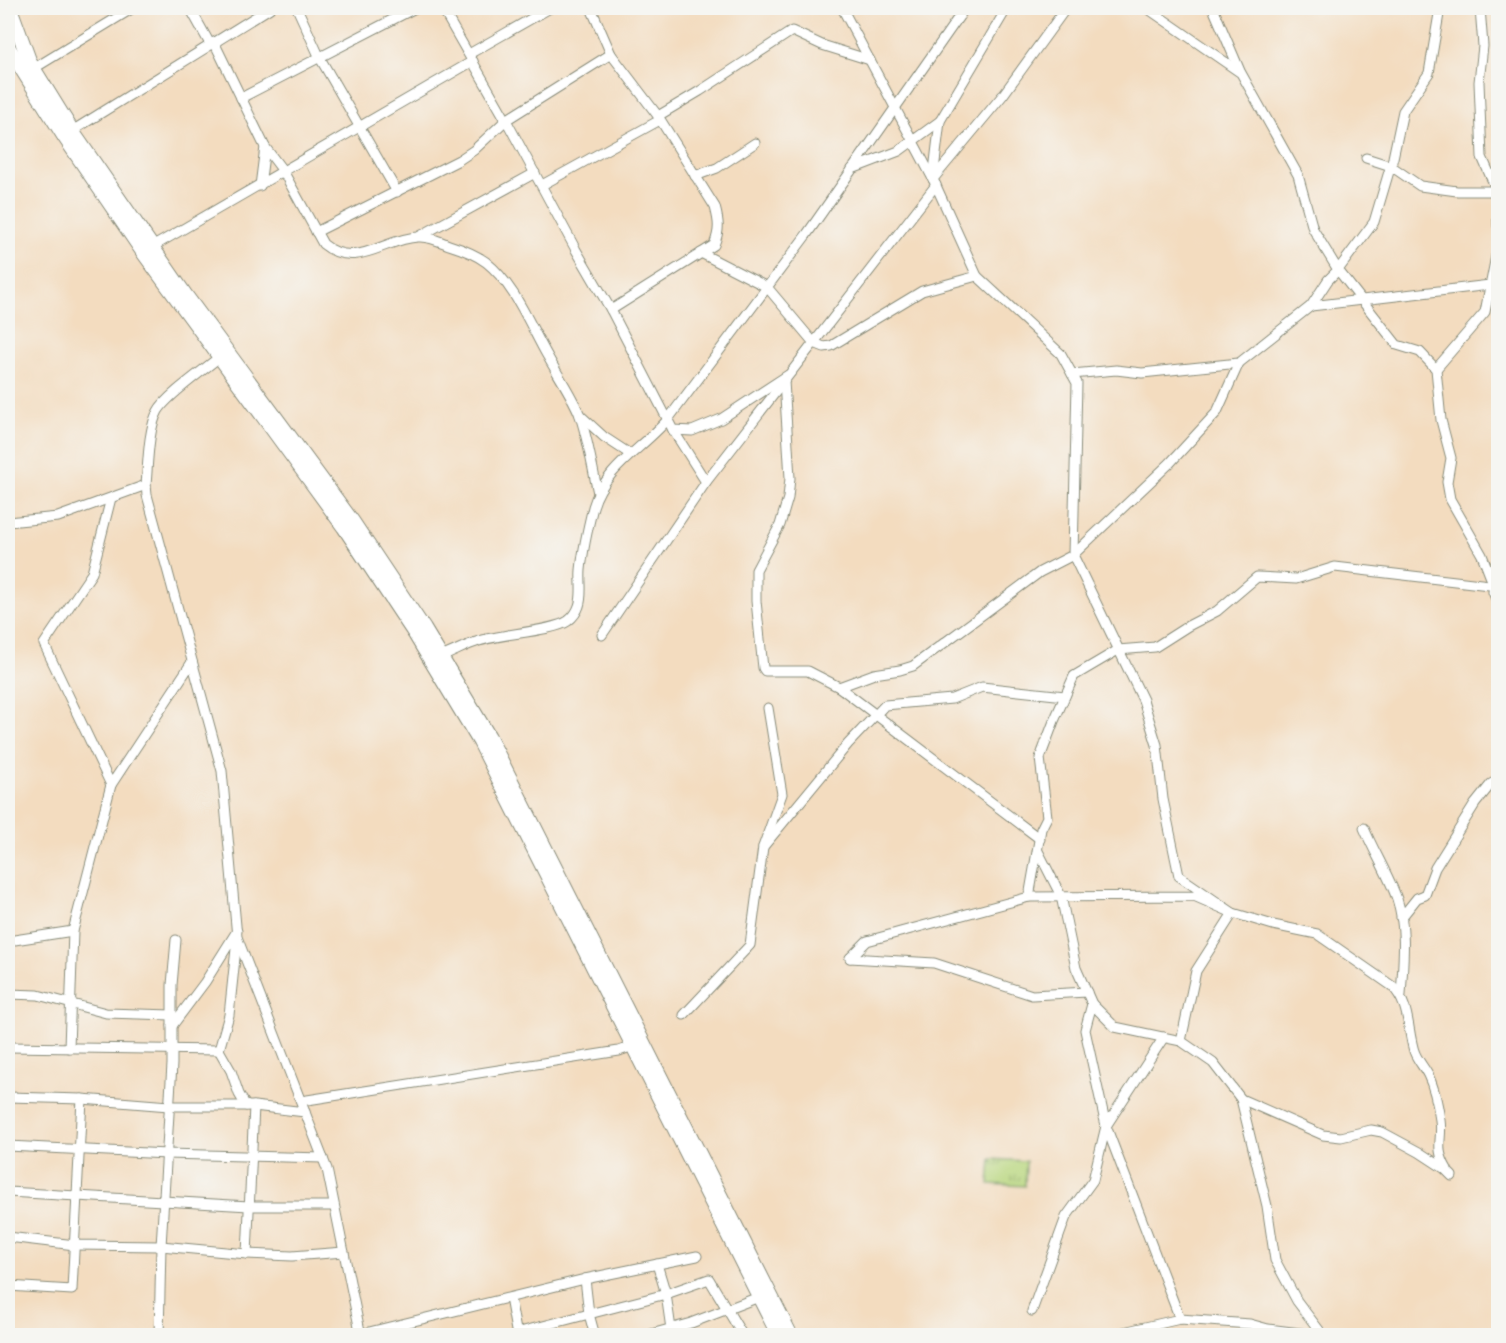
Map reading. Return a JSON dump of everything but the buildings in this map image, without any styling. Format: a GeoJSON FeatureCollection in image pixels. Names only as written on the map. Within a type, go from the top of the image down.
{"type":"FeatureCollection","features":[{"type":"Feature","properties":{"kind":"highway"},"geometry":{"type":"LineString","coordinates":[[10,8],[33,69],[72,131],[152,247],[352,521],[441,657],[489,737],[791,1335]]}},
{"type":"Feature","properties":{"kind":"highway"},"geometry":{"type":"LineString","coordinates":[[8,47],[64,136],[218,358],[344,527],[416,634],[448,687],[480,742],[779,1335]]}},
{"type":"Feature","properties":{"kind":"street"},"geometry":{"type":"LineString","coordinates":[[33,69],[133,8]]}},
{"type":"Feature","properties":{"kind":"street"},"geometry":{"type":"LineString","coordinates":[[190,8],[212,43],[265,147],[283,171],[323,244],[331,250],[345,254],[367,253],[410,238],[431,238],[467,251],[485,262],[512,291],[579,413],[595,430],[630,454]]}},
{"type":"Feature","properties":{"kind":"street"},"geometry":{"type":"LineString","coordinates":[[72,131],[270,8]]}},
{"type":"Feature","properties":{"kind":"street"},"geometry":{"type":"LineString","coordinates":[[297,8],[320,58],[397,192]]}},
{"type":"Feature","properties":{"kind":"street"},"geometry":{"type":"LineString","coordinates":[[241,98],[415,8]]}},
{"type":"Feature","properties":{"kind":"street"},"geometry":{"type":"LineString","coordinates":[[442,8],[611,310],[674,430],[706,482]]}},
{"type":"Feature","properties":{"kind":"street"},"geometry":{"type":"LineString","coordinates":[[152,247],[260,186],[550,8]]}},
{"type":"Feature","properties":{"kind":"street"},"geometry":{"type":"LineString","coordinates":[[591,8],[610,54],[659,118],[715,207],[719,223],[719,232],[714,245],[611,310]]}},
{"type":"Feature","properties":{"kind":"street"},"geometry":{"type":"LineString","coordinates":[[842,8],[935,182],[977,276],[1060,354],[1077,383],[1073,555],[1143,700],[1157,746],[1163,799],[1179,876],[1233,914]]}},
{"type":"Feature","properties":{"kind":"street"},"geometry":{"type":"LineString","coordinates":[[441,657],[478,641],[567,622],[575,613],[579,605],[584,554],[593,506],[598,493],[614,471],[630,454],[656,433],[669,417],[807,234],[965,8]]}},
{"type":"Feature","properties":{"kind":"street"},"geometry":{"type":"LineString","coordinates":[[852,169],[898,151],[940,121],[1007,8]]}},
{"type":"Feature","properties":{"kind":"street"},"geometry":{"type":"LineString","coordinates":[[602,635],[706,482],[1003,95],[1066,8]]}},
{"type":"Feature","properties":{"kind":"street"},"geometry":{"type":"LineString","coordinates":[[1147,8],[1241,73]]}},
{"type":"Feature","properties":{"kind":"street"},"geometry":{"type":"LineString","coordinates":[[1213,8],[1241,73],[1298,175],[1313,228],[1338,270],[1397,345],[1420,352],[1436,369],[1441,420],[1451,458],[1447,482],[1450,499],[1482,555],[1496,586]]}},
{"type":"Feature","properties":{"kind":"street"},"geometry":{"type":"LineString","coordinates":[[839,687],[874,674],[913,666],[1040,572],[1073,555],[1170,463],[1217,412],[1239,363],[1311,306],[1328,280],[1374,222],[1391,166],[1403,111],[1429,73],[1440,8]]}},
{"type":"Feature","properties":{"kind":"street"},"geometry":{"type":"LineString","coordinates":[[1480,8],[1483,46],[1479,93],[1482,157],[1497,191],[1498,226]]}},
{"type":"Feature","properties":{"kind":"street"},"geometry":{"type":"LineString","coordinates":[[542,185],[659,118],[792,31],[822,45],[870,60]]}},
{"type":"Feature","properties":{"kind":"street"},"geometry":{"type":"LineString","coordinates":[[316,232],[397,192],[474,150],[506,120],[610,54]]}},
{"type":"Feature","properties":{"kind":"street"},"geometry":{"type":"LineString","coordinates":[[935,182],[940,121]]}},
{"type":"Feature","properties":{"kind":"street"},"geometry":{"type":"LineString","coordinates":[[695,176],[717,168],[755,143]]}},
{"type":"Feature","properties":{"kind":"street"},"geometry":{"type":"LineString","coordinates":[[260,186],[265,147]]}},
{"type":"Feature","properties":{"kind":"street"},"geometry":{"type":"LineString","coordinates":[[1366,158],[1391,166],[1420,186],[1457,191],[1497,191]]}},
{"type":"Feature","properties":{"kind":"street"},"geometry":{"type":"LineString","coordinates":[[420,237],[535,173]]}},
{"type":"Feature","properties":{"kind":"street"},"geometry":{"type":"LineString","coordinates":[[1436,369],[1485,312],[1498,246]]}},
{"type":"Feature","properties":{"kind":"street"},"geometry":{"type":"LineString","coordinates":[[701,253],[767,287],[814,343],[824,347],[831,346],[922,291],[977,276]]}},
{"type":"Feature","properties":{"kind":"street"},"geometry":{"type":"LineString","coordinates":[[1311,306],[1490,285]]}},
{"type":"Feature","properties":{"kind":"street"},"geometry":{"type":"LineString","coordinates":[[218,358],[159,410],[154,424],[146,485],[222,771],[237,934],[230,1015],[219,1050],[231,1071],[239,1094],[250,1106],[252,1157],[247,1254]]}},
{"type":"Feature","properties":{"kind":"street"},"geometry":{"type":"LineString","coordinates":[[1072,374],[1116,370],[1142,374],[1239,363]]}},
{"type":"Feature","properties":{"kind":"street"},"geometry":{"type":"LineString","coordinates":[[674,430],[693,431],[721,419],[786,378]]}},
{"type":"Feature","properties":{"kind":"street"},"geometry":{"type":"LineString","coordinates":[[786,378],[790,478],[788,498],[780,525],[756,570],[756,601],[763,668],[765,671],[808,671],[839,687],[1040,839]]}},
{"type":"Feature","properties":{"kind":"street"},"geometry":{"type":"LineString","coordinates":[[579,413],[598,493]]}},
{"type":"Feature","properties":{"kind":"street"},"geometry":{"type":"LineString","coordinates":[[8,522],[58,517],[146,485]]}},
{"type":"Feature","properties":{"kind":"street"},"geometry":{"type":"LineString","coordinates":[[111,498],[92,573],[44,644],[111,785]]}},
{"type":"Feature","properties":{"kind":"street"},"geometry":{"type":"LineString","coordinates":[[1029,897],[1041,829],[1047,817],[1040,758],[1074,676],[1118,650],[1155,647],[1217,611],[1257,577],[1296,579],[1335,567],[1496,586]]}},
{"type":"Feature","properties":{"kind":"street"},"geometry":{"type":"LineString","coordinates":[[1496,586],[1493,592],[1498,603]]}},
{"type":"Feature","properties":{"kind":"street"},"geometry":{"type":"LineString","coordinates":[[69,1048],[73,931],[111,785],[192,662]]}},
{"type":"Feature","properties":{"kind":"street"},"geometry":{"type":"LineString","coordinates":[[763,847],[848,744],[885,705],[952,699],[982,687],[1065,696]]}},
{"type":"Feature","properties":{"kind":"street"},"geometry":{"type":"LineString","coordinates":[[684,1014],[750,945],[763,847],[782,794],[768,708]]}},
{"type":"Feature","properties":{"kind":"street"},"geometry":{"type":"LineString","coordinates":[[1401,918],[1417,898],[1425,895],[1435,868],[1475,804],[1491,784],[1498,780]]}},
{"type":"Feature","properties":{"kind":"street"},"geometry":{"type":"LineString","coordinates":[[1241,1099],[1323,1135],[1341,1137],[1371,1130],[1382,1132],[1419,1152],[1452,1176],[1438,1149],[1441,1122],[1439,1112],[1429,1076],[1414,1053],[1409,1020],[1401,995],[1403,929],[1398,902],[1390,880],[1364,828]]}},
{"type":"Feature","properties":{"kind":"street"},"geometry":{"type":"LineString","coordinates":[[1038,851],[1060,896],[1076,969],[1092,1004],[1115,1027],[1181,1041],[1213,1064],[1241,1099],[1267,1206],[1275,1260],[1297,1301],[1323,1335]]}},
{"type":"Feature","properties":{"kind":"street"},"geometry":{"type":"LineString","coordinates":[[1086,992],[1032,995],[934,963],[850,958],[867,941],[1029,897],[1194,896],[1233,914],[1317,934],[1392,986],[1401,995]]}},
{"type":"Feature","properties":{"kind":"street"},"geometry":{"type":"LineString","coordinates":[[1181,1041],[1196,971],[1233,914]]}},
{"type":"Feature","properties":{"kind":"street"},"geometry":{"type":"LineString","coordinates":[[8,941],[73,931]]}},
{"type":"Feature","properties":{"kind":"street"},"geometry":{"type":"LineString","coordinates":[[172,1026],[237,934]]}},
{"type":"Feature","properties":{"kind":"street"},"geometry":{"type":"LineString","coordinates":[[237,934],[327,1169],[361,1335],[585,1279],[697,1256]]}},
{"type":"Feature","properties":{"kind":"street"},"geometry":{"type":"LineString","coordinates":[[159,1335],[161,1246],[170,1106],[176,940]]}},
{"type":"Feature","properties":{"kind":"street"},"geometry":{"type":"LineString","coordinates":[[8,994],[38,995],[106,1013],[172,1015]]}},
{"type":"Feature","properties":{"kind":"street"},"geometry":{"type":"LineString","coordinates":[[1092,1004],[1085,1030],[1106,1126],[1180,1320]]}},
{"type":"Feature","properties":{"kind":"street"},"geometry":{"type":"LineString","coordinates":[[1032,1311],[1066,1218],[1093,1180],[1106,1126],[1164,1037]]}},
{"type":"Feature","properties":{"kind":"street"},"geometry":{"type":"LineString","coordinates":[[301,1101],[619,1051],[633,1046]]}},
{"type":"Feature","properties":{"kind":"street"},"geometry":{"type":"LineString","coordinates":[[8,1047],[219,1050]]}},
{"type":"Feature","properties":{"kind":"street"},"geometry":{"type":"LineString","coordinates":[[8,1097],[82,1099],[170,1106],[250,1106],[305,1112]]}},
{"type":"Feature","properties":{"kind":"street"},"geometry":{"type":"LineString","coordinates":[[8,1286],[72,1290],[82,1099]]}},
{"type":"Feature","properties":{"kind":"street"},"geometry":{"type":"LineString","coordinates":[[8,1146],[167,1154],[323,1158]]}},
{"type":"Feature","properties":{"kind":"street"},"geometry":{"type":"LineString","coordinates":[[8,1192],[249,1206],[334,1206]]}},
{"type":"Feature","properties":{"kind":"street"},"geometry":{"type":"LineString","coordinates":[[8,1238],[75,1245],[161,1246],[292,1256],[344,1252]]}},
{"type":"Feature","properties":{"kind":"street"},"geometry":{"type":"LineString","coordinates":[[657,1263],[666,1294],[671,1332]]}},
{"type":"Feature","properties":{"kind":"street"},"geometry":{"type":"LineString","coordinates":[[585,1279],[589,1314],[595,1335]]}},
{"type":"Feature","properties":{"kind":"street"},"geometry":{"type":"LineString","coordinates":[[510,1298],[516,1334],[666,1294],[709,1279],[743,1335]]}},
{"type":"Feature","properties":{"kind":"street"},"geometry":{"type":"LineString","coordinates":[[644,1335],[671,1332],[759,1297]]}},
{"type":"Feature","properties":{"kind":"street"},"geometry":{"type":"LineString","coordinates":[[1106,1335],[1180,1320],[1250,1324],[1294,1333],[1323,1335]]}},
{"type":"Feature","properties":{"kind":"green space"},"geometry":{"type":"Polygon","coordinates":[[[991,1159],[1026,1161],[1025,1186],[989,1184],[991,1159]]]}}]}
